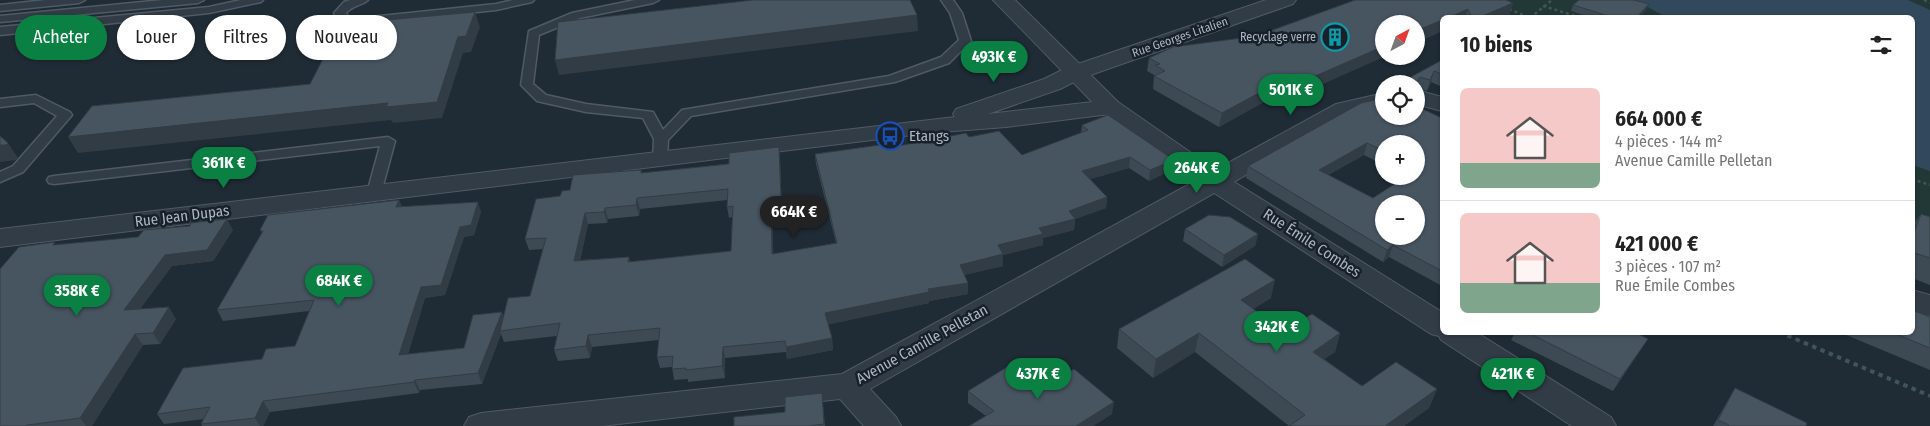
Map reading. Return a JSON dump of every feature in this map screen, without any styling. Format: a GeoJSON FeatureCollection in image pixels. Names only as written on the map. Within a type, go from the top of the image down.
{"type":"FeatureCollection","features":[{"type":"Feature","properties":{"kind":"street","name":"Rue Émile Combes"},"geometry":{"type":"LineString","coordinates":[[1003,0],[1110,107],[1214,181],[1440,325]]}},
{"type":"Feature","properties":{"kind":"street","name":"Rue Georges Litalien"},"geometry":{"type":"LineString","coordinates":[[929,126],[1052,84],[1074,73],[1286,0]]}},
{"type":"Feature","properties":{"kind":"street"},"geometry":{"type":"LineString","coordinates":[[1425,99],[1440,103]]}},
{"type":"Feature","properties":{"kind":"street","name":"Avenue Camille Pelletan"},"geometry":{"type":"LineString","coordinates":[[481,426],[848,386],[1345,109],[1375,102]]}},
{"type":"Feature","properties":{"kind":"street"},"geometry":{"type":"LineString","coordinates":[[929,126],[1006,120],[1110,107]]}},
{"type":"Feature","properties":{"kind":"street","name":"Rue Jean Dupas"},"geometry":{"type":"LineString","coordinates":[[0,238],[453,184],[661,149],[929,126]]}},
{"type":"Feature","properties":{"kind":"street"},"geometry":{"type":"LineString","coordinates":[[1915,301],[1930,306]]}},
{"type":"Feature","properties":{"kind":"street"},"geometry":{"type":"LineString","coordinates":[[1457,335],[1599,426]]}},
{"type":"Feature","properties":{"kind":"street"},"geometry":{"type":"LineString","coordinates":[[848,386],[884,426]]}},
{"type":"Feature","properties":{"kind":"lane"},"geometry":{"type":"LineString","coordinates":[[0,8],[79,0]]}},
{"type":"Feature","properties":{"kind":"lane"},"geometry":{"type":"LineString","coordinates":[[0,18],[198,0]]}},
{"type":"Feature","properties":{"kind":"lane"},"geometry":{"type":"LineString","coordinates":[[0,32],[209,10],[257,0]]}},
{"type":"Feature","properties":{"kind":"lane"},"geometry":{"type":"LineString","coordinates":[[362,0],[348,4],[340,12],[344,20],[361,21],[496,7],[528,0]]}},
{"type":"Feature","properties":{"kind":"lane"},"geometry":{"type":"LineString","coordinates":[[653,0],[571,17],[548,24],[533,33],[527,85],[542,98],[586,108],[648,115],[661,149]]}},
{"type":"Feature","properties":{"kind":"lane"},"geometry":{"type":"LineString","coordinates":[[661,149],[687,113],[891,79],[945,60],[965,41],[956,13],[947,0]]}},
{"type":"Feature","properties":{"kind":"lane"},"geometry":{"type":"LineString","coordinates":[[0,103],[36,99],[65,115],[18,169],[0,178]]}},
{"type":"Feature","properties":{"kind":"lane"},"geometry":{"type":"LineString","coordinates":[[54,180],[388,141],[374,193]]}},
{"type":"Feature","properties":{"kind":"path"},"geometry":{"type":"LineString","coordinates":[[1533,15],[1552,0]]}},
{"type":"Feature","properties":{"kind":"path"},"geometry":{"type":"LineString","coordinates":[[1924,0],[1930,3]]}},
{"type":"Feature","properties":{"kind":"path"},"geometry":{"type":"LineString","coordinates":[[1543,6],[1572,15]]}},
{"type":"Feature","properties":{"kind":"path"},"geometry":{"type":"LineString","coordinates":[[1503,7],[1523,15]]}},
{"type":"Feature","properties":{"kind":"path"},"geometry":{"type":"LineString","coordinates":[[1915,180],[1930,186]]}},
{"type":"Feature","properties":{"kind":"path"},"geometry":{"type":"LineString","coordinates":[[1786,335],[1930,396]]}},
{"type":"Feature","properties":{"kind":"green space"},"geometry":{"type":"Polygon","coordinates":[[[1470,0],[1930,0],[1930,242],[1915,237],[1915,15],[1507,15],[1470,0]]]}},
{"type":"Feature","properties":{"kind":"water"},"geometry":{"type":"Polygon","coordinates":[[[1635,0],[1908,0],[1930,10],[1930,171],[1915,166],[1915,15],[1662,15],[1635,0]]]}},
{"type":"Feature","properties":{"kind":"building"},"geometry":{"type":"Polygon","coordinates":[[[753,0],[910,0],[917,15],[555,60],[558,22],[753,0]]]}},
{"type":"Feature","properties":{"kind":"building"},"geometry":{"type":"Polygon","coordinates":[[[1355,0],[1506,0],[1513,3],[1485,15],[1471,15],[1468,9],[1455,15],[1440,15],[1440,21],[1425,27],[1425,15],[1375,15],[1375,50],[1306,80],[1294,74],[1222,113],[1154,76],[1165,71],[1155,65],[1160,64],[1149,58],[1173,47],[1257,36],[1355,0]]]}},
{"type":"Feature","properties":{"kind":"building"},"geometry":{"type":"Polygon","coordinates":[[[1579,0],[1634,0],[1649,4],[1639,15],[1605,15],[1573,5],[1579,0]]]}},
{"type":"Feature","properties":{"kind":"building"},"geometry":{"type":"Polygon","coordinates":[[[475,12],[466,36],[458,37],[437,102],[386,107],[388,103],[68,137],[92,106],[310,84],[322,60],[397,60],[397,19],[475,12]]]}},
{"type":"Feature","properties":{"kind":"building"},"geometry":{"type":"Polygon","coordinates":[[[1440,61],[1440,73],[1434,71],[1430,80],[1425,78],[1425,75],[1414,75],[1440,61]]]}},
{"type":"Feature","properties":{"kind":"building"},"geometry":{"type":"Polygon","coordinates":[[[1375,100],[1375,125],[1425,125],[1425,110],[1440,117],[1440,270],[1393,245],[1425,245],[1425,195],[1378,195],[1393,185],[1425,185],[1425,135],[1375,135],[1375,147],[1367,143],[1319,170],[1373,198],[1375,197],[1375,243],[1248,166],[1361,103],[1375,100]]]}},
{"type":"Feature","properties":{"kind":"building"},"geometry":{"type":"Polygon","coordinates":[[[1108,115],[1174,160],[1150,170],[1130,157],[1082,171],[1107,197],[1069,211],[1075,219],[1039,228],[1043,234],[998,245],[1003,254],[960,265],[968,283],[928,289],[929,292],[825,313],[832,338],[786,347],[785,341],[723,347],[722,366],[686,370],[686,368],[672,369],[673,356],[657,357],[660,328],[588,335],[586,346],[554,350],[560,323],[500,331],[508,298],[530,296],[546,238],[525,239],[536,199],[560,196],[562,191],[570,190],[573,175],[641,170],[641,173],[729,164],[729,153],[779,147],[781,201],[771,202],[772,254],[837,243],[815,154],[887,144],[888,148],[966,133],[969,137],[999,131],[1022,155],[1088,130],[1082,125],[1108,115]],[[728,189],[637,198],[636,205],[605,208],[604,212],[585,213],[574,261],[629,257],[628,262],[731,251],[733,206],[727,207],[728,189]]]}},
{"type":"Feature","properties":{"kind":"building"},"geometry":{"type":"Polygon","coordinates":[[[0,136],[8,143],[6,145],[0,145],[0,136]]]}},
{"type":"Feature","properties":{"kind":"building"},"geometry":{"type":"Polygon","coordinates":[[[399,200],[396,207],[478,202],[471,225],[460,227],[441,285],[421,287],[399,355],[464,348],[473,315],[502,312],[478,373],[263,401],[255,418],[201,424],[210,407],[157,414],[183,368],[262,359],[266,349],[295,346],[314,300],[217,310],[263,231],[260,230],[268,215],[399,200]]]}},
{"type":"Feature","properties":{"kind":"building"},"geometry":{"type":"Polygon","coordinates":[[[1921,214],[1930,217],[1930,258],[1915,253],[1915,230],[1921,214]]]}},
{"type":"Feature","properties":{"kind":"building"},"geometry":{"type":"Polygon","coordinates":[[[1209,215],[1230,217],[1258,234],[1224,255],[1185,229],[1209,215]]]}},
{"type":"Feature","properties":{"kind":"building"},"geometry":{"type":"Polygon","coordinates":[[[227,219],[207,250],[165,255],[124,310],[169,307],[153,333],[135,334],[80,418],[26,426],[0,426],[0,269],[19,247],[55,242],[53,245],[138,237],[144,230],[190,226],[191,223],[227,219]]]}},
{"type":"Feature","properties":{"kind":"building"},"geometry":{"type":"Polygon","coordinates":[[[1379,245],[1393,245],[1387,250],[1379,245]]]}},
{"type":"Feature","properties":{"kind":"building"},"geometry":{"type":"Polygon","coordinates":[[[1245,259],[1275,280],[1241,300],[1284,331],[1312,314],[1340,333],[1313,352],[1362,386],[1396,362],[1437,389],[1385,426],[1289,426],[1305,415],[1199,333],[1156,359],[1119,329],[1245,259]]]}},
{"type":"Feature","properties":{"kind":"building"},"geometry":{"type":"Polygon","coordinates":[[[1915,311],[1930,317],[1930,348],[1898,335],[1915,335],[1915,311]]]}},
{"type":"Feature","properties":{"kind":"building"},"geometry":{"type":"Polygon","coordinates":[[[1533,335],[1641,335],[1648,339],[1620,379],[1533,335]]]}},
{"type":"Feature","properties":{"kind":"building"},"geometry":{"type":"Polygon","coordinates":[[[1012,364],[1042,390],[1074,369],[1114,402],[1076,426],[969,426],[994,411],[968,391],[1012,364]]]}},
{"type":"Feature","properties":{"kind":"building"},"geometry":{"type":"Polygon","coordinates":[[[1735,388],[1807,423],[1806,426],[1728,426],[1718,420],[1735,388]]]}},
{"type":"Feature","properties":{"kind":"building"},"geometry":{"type":"Polygon","coordinates":[[[822,393],[824,424],[809,426],[734,426],[734,417],[785,412],[785,397],[822,393]]]}},
{"type":"Feature","properties":{"kind":"place","name":"Recyclage verre"},"geometry":{"type":"Point","coordinates":[1335,37]}},
{"type":"Feature","properties":{"kind":"place","name":"Etangs"},"geometry":{"type":"Point","coordinates":[890,136]}}]}
